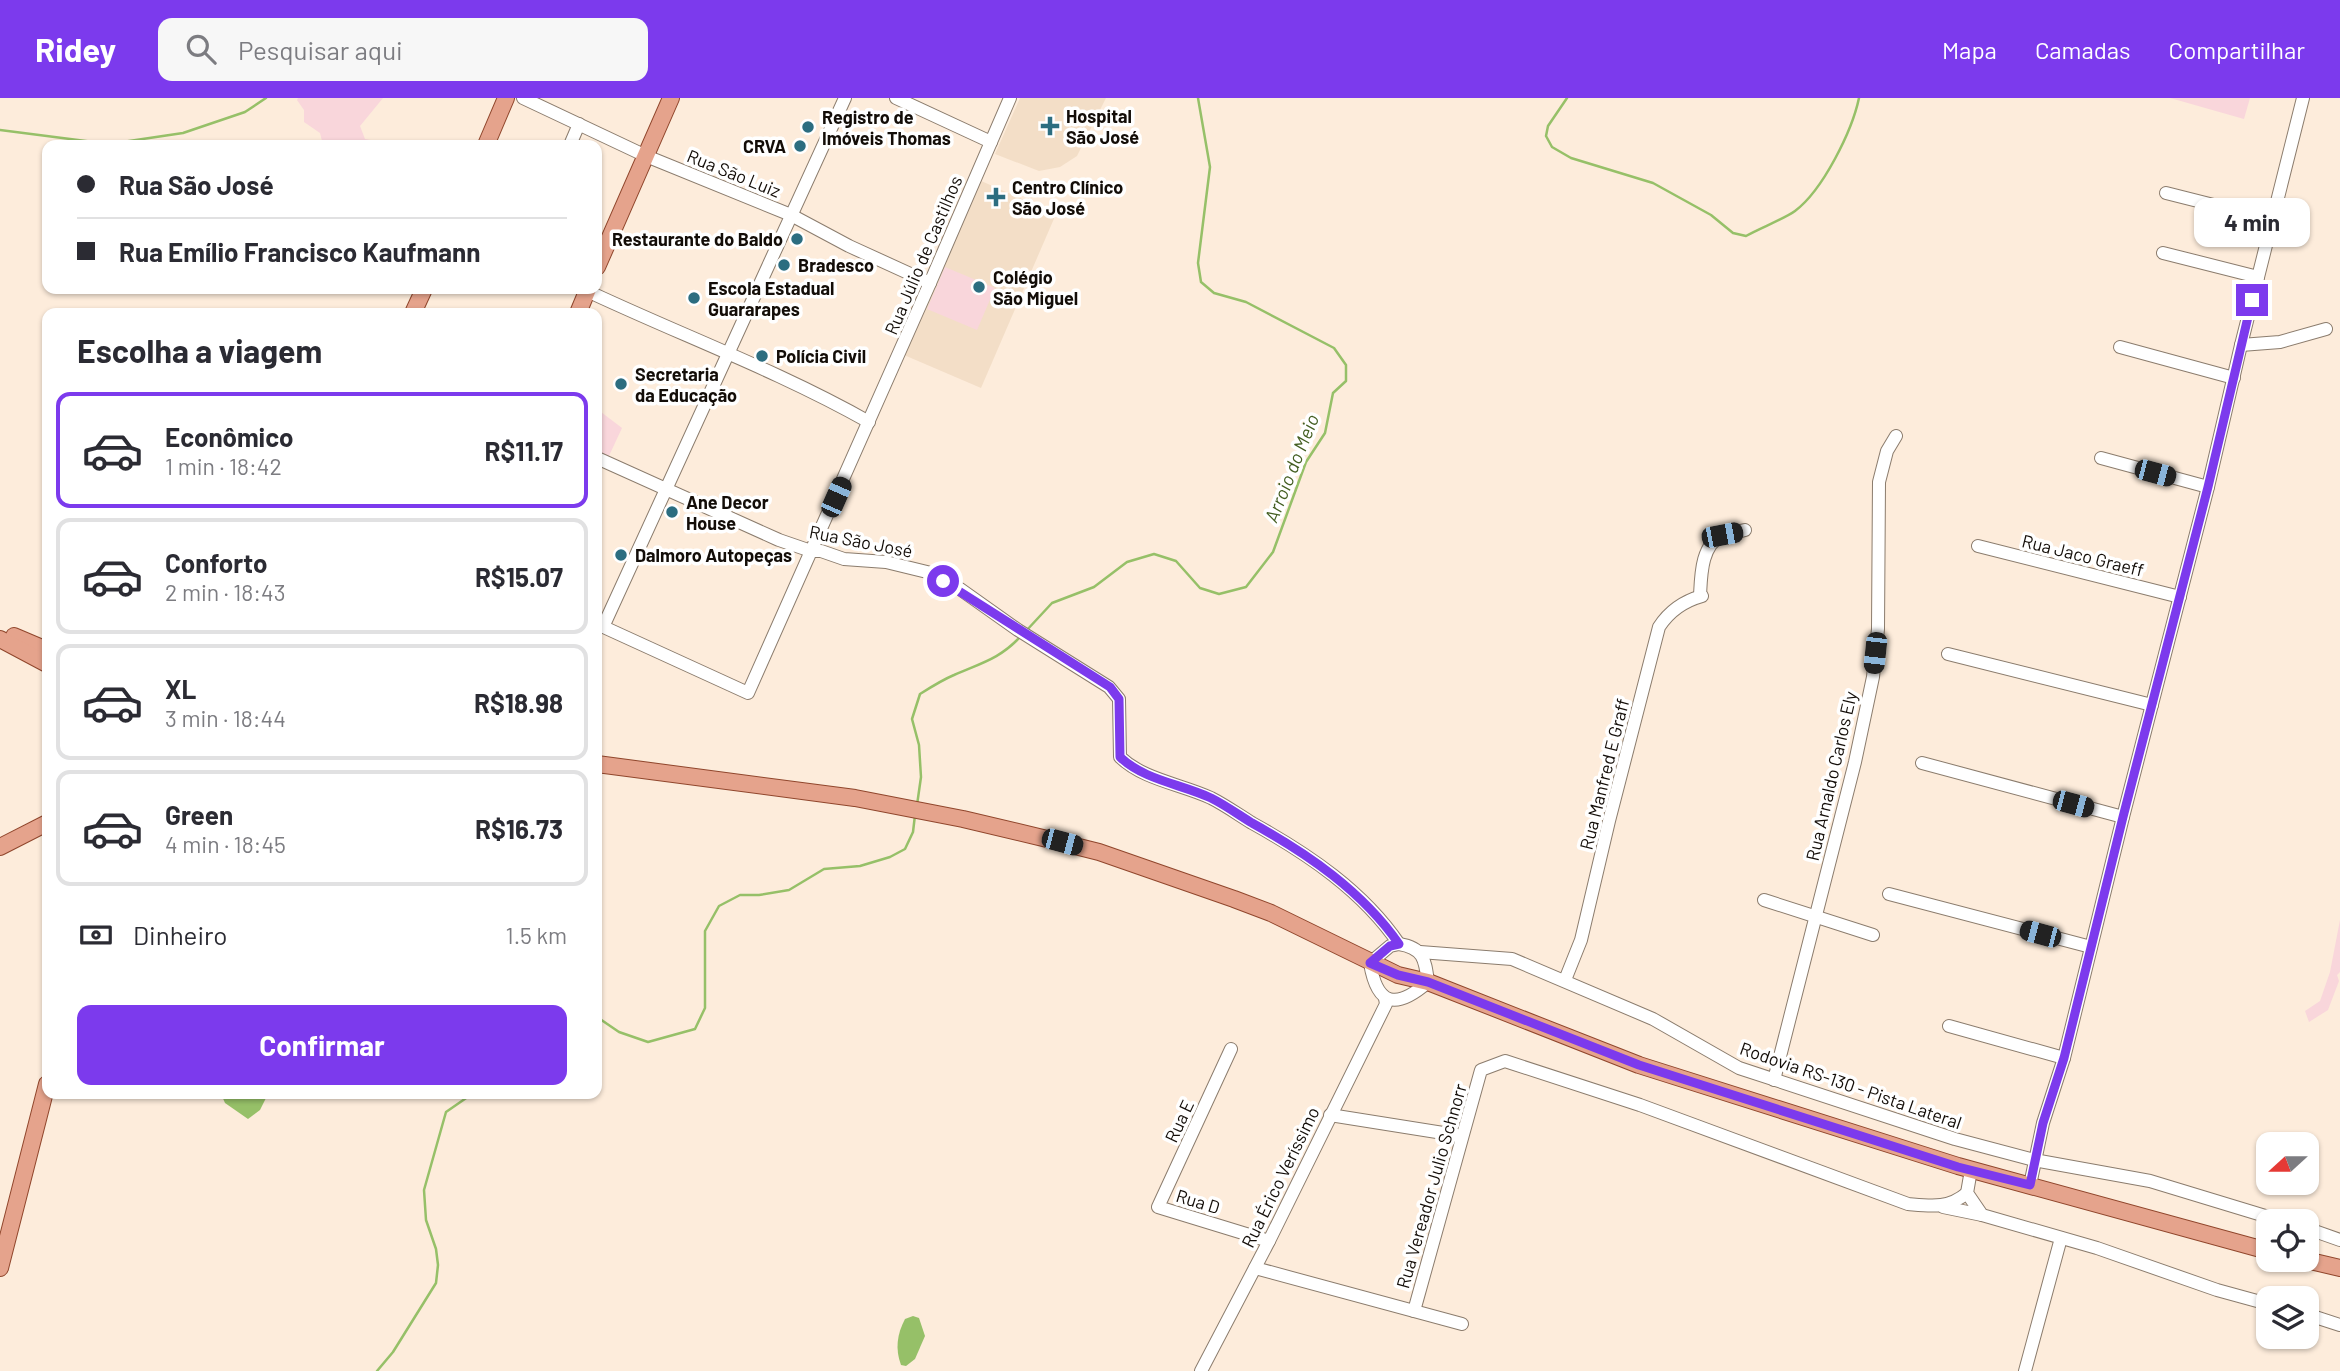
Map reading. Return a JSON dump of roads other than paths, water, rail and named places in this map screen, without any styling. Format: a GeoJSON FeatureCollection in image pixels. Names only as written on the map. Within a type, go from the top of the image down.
{"type":"FeatureCollection","features":[{"type":"Feature","properties":{"kind":"main road"},"geometry":{"type":"LineString","coordinates":[[487,140],[506,98]]}},
{"type":"Feature","properties":{"kind":"main road"},"geometry":{"type":"LineString","coordinates":[[602,256],[671,98]]}},
{"type":"Feature","properties":{"kind":"main road"},"geometry":{"type":"LineString","coordinates":[[0,630],[42,648]]}},
{"type":"Feature","properties":{"kind":"main road"},"geometry":{"type":"LineString","coordinates":[[0,639],[42,661]]}},
{"type":"Feature","properties":{"kind":"main road"},"geometry":{"type":"LineString","coordinates":[[602,765],[880,803],[963,819],[1099,852],[1271,913],[1398,975],[1428,982],[1639,1065],[1971,1170],[2256,1248]]}},
{"type":"Feature","properties":{"kind":"main road"},"geometry":{"type":"LineString","coordinates":[[0,847],[42,826]]}},
{"type":"Feature","properties":{"kind":"main road"},"geometry":{"type":"LineString","coordinates":[[0,1268],[43,1099]]}},
{"type":"Feature","properties":{"kind":"main road"},"geometry":{"type":"LineString","coordinates":[[2319,1263],[2340,1268]]}},
{"type":"Feature","properties":{"kind":"street","name":"Rua São Luiz"},"geometry":{"type":"LineString","coordinates":[[523,98],[646,156],[791,215],[849,246],[930,283]]}},
{"type":"Feature","properties":{"kind":"street"},"geometry":{"type":"LineString","coordinates":[[602,621],[666,491],[845,98]]}},
{"type":"Feature","properties":{"kind":"street"},"geometry":{"type":"LineString","coordinates":[[896,98],[991,142]]}},
{"type":"Feature","properties":{"kind":"street","name":"Rua Júlio de Castilhos"},"geometry":{"type":"LineString","coordinates":[[602,626],[748,693],[1010,98]]}},
{"type":"Feature","properties":{"kind":"street"},"geometry":{"type":"LineString","coordinates":[[2030,1185],[2034,1160],[2064,1058],[2208,487],[2303,98]]}},
{"type":"Feature","properties":{"kind":"street"},"geometry":{"type":"LineString","coordinates":[[571,140],[579,124]]}},
{"type":"Feature","properties":{"kind":"street"},"geometry":{"type":"LineString","coordinates":[[2166,193],[2273,220]]}},
{"type":"Feature","properties":{"kind":"street"},"geometry":{"type":"LineString","coordinates":[[2163,253],[2258,277]]}},
{"type":"Feature","properties":{"kind":"street"},"geometry":{"type":"LineString","coordinates":[[597,294],[835,402],[869,422]]}},
{"type":"Feature","properties":{"kind":"street"},"geometry":{"type":"LineString","coordinates":[[2241,345],[2280,342],[2326,329]]}},
{"type":"Feature","properties":{"kind":"street"},"geometry":{"type":"LineString","coordinates":[[2120,347],[2234,378]]}},
{"type":"Feature","properties":{"kind":"street","name":"Rua Arnaldo Carlos Ely"},"geometry":{"type":"LineString","coordinates":[[1774,1080],[1855,762],[1872,677],[1878,629],[1879,482],[1887,451],[1896,436]]}},
{"type":"Feature","properties":{"kind":"street"},"geometry":{"type":"LineString","coordinates":[[2101,458],[2208,487]]}},
{"type":"Feature","properties":{"kind":"street","name":"Rua São José"},"geometry":{"type":"LineString","coordinates":[[602,460],[779,540],[844,559],[886,562],[927,572],[960,589],[1018,630],[1110,687],[1119,699],[1120,757],[1132,768],[1211,799],[1283,840],[1327,870],[1361,900],[1383,921],[1399,944]]}},
{"type":"Feature","properties":{"kind":"street","name":"Rua Manfred E Graff"},"geometry":{"type":"LineString","coordinates":[[1564,981],[1581,940],[1659,626],[1681,603],[1702,596],[1703,566],[1713,542],[1722,535],[1745,530]]}},
{"type":"Feature","properties":{"kind":"street","name":"Rua Jaco Graeff"},"geometry":{"type":"LineString","coordinates":[[1978,546],[2180,597]]}},
{"type":"Feature","properties":{"kind":"street"},"geometry":{"type":"LineString","coordinates":[[1948,654],[2152,705]]}},
{"type":"Feature","properties":{"kind":"street"},"geometry":{"type":"LineString","coordinates":[[1922,763],[2123,817]]}},
{"type":"Feature","properties":{"kind":"street"},"geometry":{"type":"LineString","coordinates":[[1889,894],[2091,947]]}},
{"type":"Feature","properties":{"kind":"street"},"geometry":{"type":"LineString","coordinates":[[1765,900],[1873,935]]}},
{"type":"Feature","properties":{"kind":"street"},"geometry":{"type":"LineString","coordinates":[[1399,944],[1390,946],[1370,963],[1373,984],[1385,998],[1399,1000],[1413,996],[1428,982],[1425,960],[1420,952]]}},
{"type":"Feature","properties":{"kind":"street","name":"Rodovia RS-130 - Pista Lateral"},"geometry":{"type":"LineString","coordinates":[[1399,944],[1420,952],[1512,959],[1653,1019],[1739,1068],[1774,1080],[1955,1139],[2034,1160],[2150,1181],[2256,1213]]}},
{"type":"Feature","properties":{"kind":"street","name":"Rua Érico Veríssimo"},"geometry":{"type":"LineString","coordinates":[[1201,1371],[1269,1241],[1386,1004],[1385,998]]}},
{"type":"Feature","properties":{"kind":"street"},"geometry":{"type":"LineString","coordinates":[[1950,1026],[2064,1058]]}},
{"type":"Feature","properties":{"kind":"street","name":"Rua E"},"geometry":{"type":"LineString","coordinates":[[1158,1207],[1231,1049]]}},
{"type":"Feature","properties":{"kind":"street","name":"Rua Vereador Julio Schnorr"},"geometry":{"type":"LineString","coordinates":[[1414,1311],[1481,1070],[1505,1061],[1640,1105],[1908,1204],[1939,1207]]}},
{"type":"Feature","properties":{"kind":"street"},"geometry":{"type":"LineString","coordinates":[[1330,1115],[1462,1136]]}},
{"type":"Feature","properties":{"kind":"street"},"geometry":{"type":"LineString","coordinates":[[1939,1207],[1957,1202],[1967,1193],[1971,1170]]}},
{"type":"Feature","properties":{"kind":"street"},"geometry":{"type":"LineString","coordinates":[[1967,1193],[1982,1215]]}},
{"type":"Feature","properties":{"kind":"street","name":"Rua D"},"geometry":{"type":"LineString","coordinates":[[1158,1207],[1269,1241]]}},
{"type":"Feature","properties":{"kind":"street"},"geometry":{"type":"LineString","coordinates":[[1939,1207],[1982,1215],[2097,1248],[2217,1290],[2256,1301]]}},
{"type":"Feature","properties":{"kind":"street"},"geometry":{"type":"LineString","coordinates":[[2319,1233],[2340,1240]]}},
{"type":"Feature","properties":{"kind":"street"},"geometry":{"type":"LineString","coordinates":[[2025,1371],[2061,1238]]}},
{"type":"Feature","properties":{"kind":"street"},"geometry":{"type":"LineString","coordinates":[[1255,1268],[1462,1324]]}},
{"type":"Feature","properties":{"kind":"street"},"geometry":{"type":"LineString","coordinates":[[2319,1318],[2340,1325]]}},
{"type":"Feature","properties":{"kind":"waterway"},"geometry":{"type":"LineString","coordinates":[[136,140],[183,133],[245,112],[266,98]]}},
{"type":"Feature","properties":{"kind":"waterway","name":"Arroio do Meio"},"geometry":{"type":"LineString","coordinates":[[1026,631],[1052,603],[1094,587],[1127,562],[1154,554],[1176,561],[1200,588],[1219,594],[1246,587],[1273,552],[1306,462],[1325,433],[1333,393],[1346,381],[1346,365],[1334,348],[1246,302],[1214,293],[1201,282],[1198,263],[1210,167],[1198,98]]}},
{"type":"Feature","properties":{"kind":"waterway","name":"Arroio do Meio"},"geometry":{"type":"LineString","coordinates":[[1567,98],[1548,126],[1546,136],[1552,147],[1571,158],[1653,183],[1711,215],[1733,233],[1746,236],[1795,211],[1816,189],[1843,143],[1859,98]]}},
{"type":"Feature","properties":{"kind":"waterway"},"geometry":{"type":"LineString","coordinates":[[0,130],[78,140]]}},
{"type":"Feature","properties":{"kind":"waterway","name":"Arroio do Meio"},"geometry":{"type":"LineString","coordinates":[[917,805],[921,777],[919,745],[912,719],[920,694],[945,679],[998,655],[1021,636]]}},
{"type":"Feature","properties":{"kind":"waterway","name":"Arroio do Meio"},"geometry":{"type":"LineString","coordinates":[[602,1020],[619,1032],[648,1042],[695,1029],[705,1008],[705,931],[719,906],[740,895],[789,890],[824,869],[860,866],[890,857],[905,849],[913,832],[915,815]]}},
{"type":"Feature","properties":{"kind":"waterway","name":"Arroio do Meio"},"geometry":{"type":"LineString","coordinates":[[377,1371],[393,1352],[436,1283],[436,1249],[426,1220],[424,1190],[446,1112],[465,1099]]}},
{"type":"Feature","properties":{"kind":"place","name":"Hospital São José"},"geometry":{"type":"Point","coordinates":[1050,126]}},
{"type":"Feature","properties":{"kind":"place","name":"Registro de Imóveis Thomas"},"geometry":{"type":"Point","coordinates":[808,127]}},
{"type":"Feature","properties":{"kind":"place","name":"CRVA"},"geometry":{"type":"Point","coordinates":[800,146]}},
{"type":"Feature","properties":{"kind":"place","name":"Centro Clínico São José"},"geometry":{"type":"Point","coordinates":[996,197]}},
{"type":"Feature","properties":{"kind":"place","name":"Restaurante do Baldo"},"geometry":{"type":"Point","coordinates":[797,239]}},
{"type":"Feature","properties":{"kind":"place","name":"Bradesco"},"geometry":{"type":"Point","coordinates":[784,265]}},
{"type":"Feature","properties":{"kind":"place","name":"Colégio São Miguel"},"geometry":{"type":"Point","coordinates":[979,287]}},
{"type":"Feature","properties":{"kind":"place","name":"Escola Estadual Guararapes"},"geometry":{"type":"Point","coordinates":[694,298]}},
{"type":"Feature","properties":{"kind":"place","name":"Polícia Civil"},"geometry":{"type":"Point","coordinates":[762,356]}},
{"type":"Feature","properties":{"kind":"place","name":"Secretaria da Educação"},"geometry":{"type":"Point","coordinates":[621,384]}},
{"type":"Feature","properties":{"kind":"place","name":"Ane Decor House"},"geometry":{"type":"Point","coordinates":[672,512]}},
{"type":"Feature","properties":{"kind":"place","name":"Dalmoro Autopeças"},"geometry":{"type":"Point","coordinates":[621,555]}}]}
